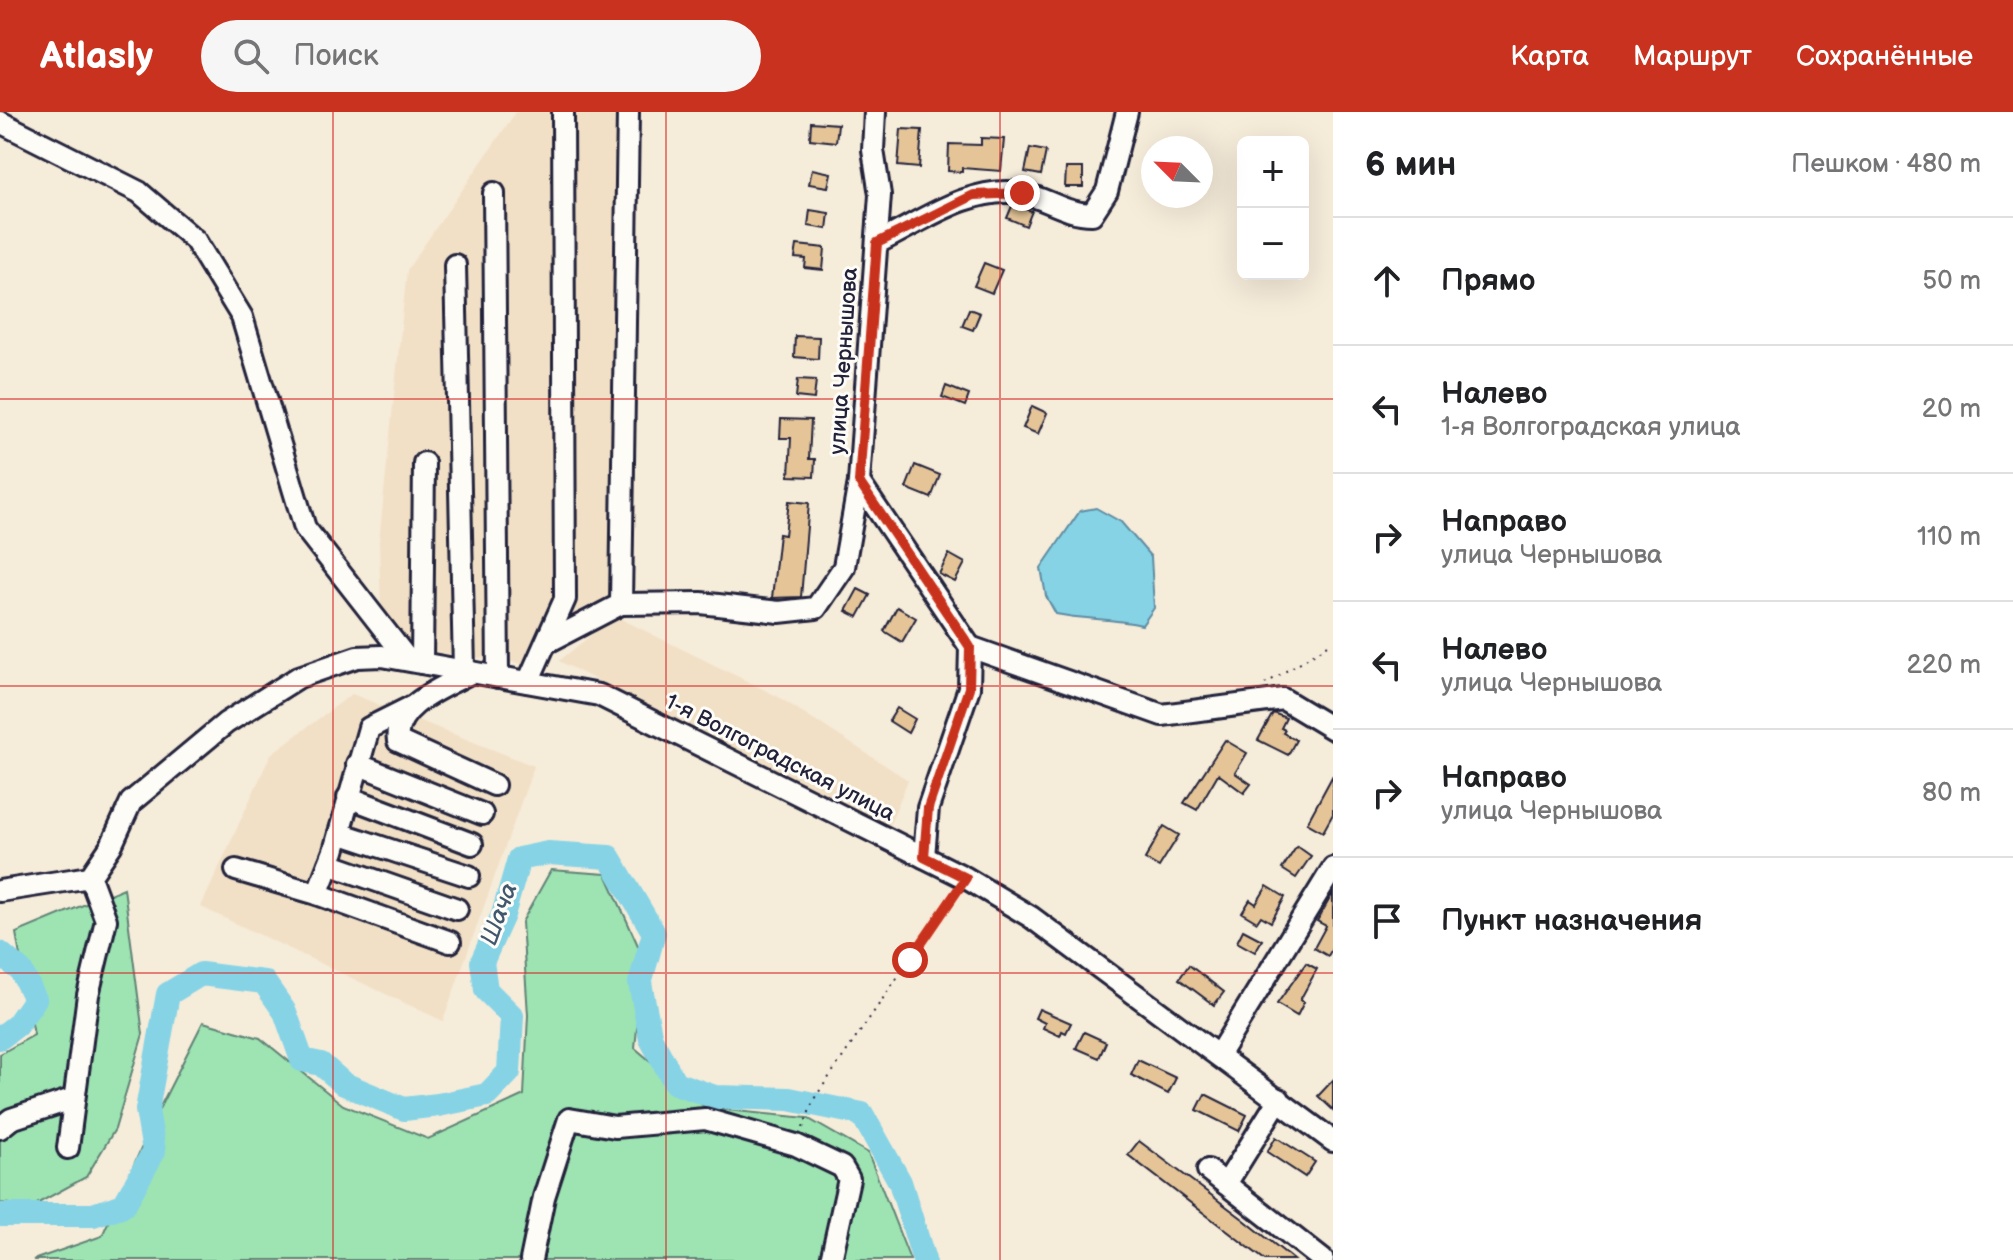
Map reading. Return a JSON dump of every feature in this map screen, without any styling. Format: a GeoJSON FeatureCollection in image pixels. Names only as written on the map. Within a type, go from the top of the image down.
{"type":"FeatureCollection","features":[{"type":"Feature","properties":{"kind":"street"},"geometry":{"type":"LineString","coordinates":[[528,682],[565,599],[563,112]]}},
{"type":"Feature","properties":{"kind":"street"},"geometry":{"type":"LineString","coordinates":[[546,643],[621,604],[628,112]]}},
{"type":"Feature","properties":{"kind":"street","name":"улица Чернышова"},"geometry":{"type":"LineString","coordinates":[[621,604],[701,603],[779,612],[816,608],[844,567],[859,482],[877,243],[880,195],[873,150],[875,112]]}},
{"type":"Feature","properties":{"kind":"street","name":"улица Чернышова"},"geometry":{"type":"LineString","coordinates":[[877,243],[974,195],[1022,193],[1072,214],[1092,214],[1107,191],[1127,112]]}},
{"type":"Feature","properties":{"kind":"street"},"geometry":{"type":"LineString","coordinates":[[0,122],[139,192],[195,240],[242,317],[305,528],[415,662]]}},
{"type":"Feature","properties":{"kind":"street"},"geometry":{"type":"LineString","coordinates":[[494,193],[498,677]]}},
{"type":"Feature","properties":{"kind":"street"},"geometry":{"type":"LineString","coordinates":[[317,894],[339,833],[369,728],[411,707],[468,671],[455,265]]}},
{"type":"Feature","properties":{"kind":"street"},"geometry":{"type":"LineString","coordinates":[[415,662],[424,463]]}},
{"type":"Feature","properties":{"kind":"street","name":"улица Чернышова"},"geometry":{"type":"LineString","coordinates":[[859,482],[970,647]]}},
{"type":"Feature","properties":{"kind":"street"},"geometry":{"type":"LineString","coordinates":[[924,857],[928,808],[969,688],[970,647],[1162,715],[1283,699],[1333,729]]}},
{"type":"Feature","properties":{"kind":"street","name":"1-я Волгоградская улица"},"geometry":{"type":"LineString","coordinates":[[90,877],[111,846],[131,802],[226,723],[299,677],[357,657],[382,656],[599,695],[966,878],[1031,917],[1333,1141]]}},
{"type":"Feature","properties":{"kind":"street"},"geometry":{"type":"LineString","coordinates":[[411,707],[397,732],[398,741],[494,785]]}},
{"type":"Feature","properties":{"kind":"street"},"geometry":{"type":"LineString","coordinates":[[357,764],[482,814]]}},
{"type":"Feature","properties":{"kind":"street"},"geometry":{"type":"LineString","coordinates":[[348,797],[472,844]]}},
{"type":"Feature","properties":{"kind":"street"},"geometry":{"type":"LineString","coordinates":[[339,833],[469,876]]}},
{"type":"Feature","properties":{"kind":"street"},"geometry":{"type":"LineString","coordinates":[[329,864],[457,909]]}},
{"type":"Feature","properties":{"kind":"street"},"geometry":{"type":"LineString","coordinates":[[1219,1054],[1333,868]]}},
{"type":"Feature","properties":{"kind":"street"},"geometry":{"type":"LineString","coordinates":[[236,870],[317,894],[450,942]]}},
{"type":"Feature","properties":{"kind":"street"},"geometry":{"type":"LineString","coordinates":[[0,891],[90,877],[106,920],[88,995],[68,1148]]}},
{"type":"Feature","properties":{"kind":"street"},"geometry":{"type":"LineString","coordinates":[[0,1128],[11,1119],[72,1099]]}},
{"type":"Feature","properties":{"kind":"street"},"geometry":{"type":"LineString","coordinates":[[1226,1184],[1279,1099]]}},
{"type":"Feature","properties":{"kind":"street"},"geometry":{"type":"LineString","coordinates":[[531,1260],[544,1197],[569,1119],[615,1127],[705,1119],[796,1145],[842,1167],[849,1179],[831,1260]]}},
{"type":"Feature","properties":{"kind":"street"},"geometry":{"type":"LineString","coordinates":[[1208,1170],[1323,1260]]}},
{"type":"Feature","properties":{"kind":"path"},"geometry":{"type":"LineString","coordinates":[[1256,689],[1333,642]]}},
{"type":"Feature","properties":{"kind":"path"},"geometry":{"type":"LineString","coordinates":[[809,1113],[814,1099],[966,878]]}},
{"type":"Feature","properties":{"kind":"shaded area"},"geometry":{"type":"Polygon","coordinates":[[[516,112],[637,112],[628,503],[632,609],[526,664],[412,649],[381,614],[379,542],[407,270],[516,112]]]}},
{"type":"Feature","properties":{"kind":"shaded area"},"geometry":{"type":"Polygon","coordinates":[[[615,616],[777,696],[908,780],[888,829],[559,661],[615,616]]]}},
{"type":"Feature","properties":{"kind":"shaded area"},"geometry":{"type":"Polygon","coordinates":[[[352,694],[534,766],[443,1021],[201,907],[271,754],[352,694]]]}},
{"type":"Feature","properties":{"kind":"green space"},"geometry":{"type":"Polygon","coordinates":[[[551,870],[606,874],[644,959],[635,1048],[706,1108],[807,1118],[868,1153],[910,1260],[33,1260],[102,1236],[157,1113],[203,1022],[260,1038],[343,1105],[428,1139],[524,1095],[528,1015],[522,922],[551,870]]]}},
{"type":"Feature","properties":{"kind":"green space"},"geometry":{"type":"Polygon","coordinates":[[[124,888],[143,1034],[115,1129],[86,1177],[33,1206],[0,1203],[0,1054],[34,1035],[16,933],[124,888]]]}},
{"type":"Feature","properties":{"kind":"water"},"geometry":{"type":"Polygon","coordinates":[[[1096,508],[1121,522],[1151,557],[1154,608],[1142,625],[1056,614],[1046,596],[1041,568],[1080,511],[1096,508]]]}},
{"type":"Feature","properties":{"kind":"building"},"geometry":{"type":"Polygon","coordinates":[[[811,122],[838,124],[836,142],[810,139],[811,122]]]}},
{"type":"Feature","properties":{"kind":"building"},"geometry":{"type":"Polygon","coordinates":[[[901,129],[922,130],[919,168],[898,166],[901,129]]]}},
{"type":"Feature","properties":{"kind":"building"},"geometry":{"type":"Polygon","coordinates":[[[981,138],[1004,139],[1001,171],[962,168],[962,172],[948,171],[949,144],[981,145],[981,138]]]}},
{"type":"Feature","properties":{"kind":"building"},"geometry":{"type":"Polygon","coordinates":[[[1030,148],[1046,151],[1041,175],[1025,172],[1030,148]]]}},
{"type":"Feature","properties":{"kind":"building"},"geometry":{"type":"Polygon","coordinates":[[[1066,168],[1083,168],[1083,187],[1065,187],[1066,168]]]}},
{"type":"Feature","properties":{"kind":"building"},"geometry":{"type":"Polygon","coordinates":[[[812,169],[831,173],[828,187],[809,184],[812,169]]]}},
{"type":"Feature","properties":{"kind":"building"},"geometry":{"type":"Polygon","coordinates":[[[1012,206],[1032,211],[1026,226],[1007,218],[1012,206]]]}},
{"type":"Feature","properties":{"kind":"building"},"geometry":{"type":"Polygon","coordinates":[[[810,210],[829,213],[827,229],[808,226],[810,210]]]}},
{"type":"Feature","properties":{"kind":"building"},"geometry":{"type":"Polygon","coordinates":[[[797,245],[825,248],[823,270],[805,268],[806,259],[795,258],[797,245]]]}},
{"type":"Feature","properties":{"kind":"building"},"geometry":{"type":"Polygon","coordinates":[[[984,263],[1002,270],[992,293],[974,286],[984,263]]]}},
{"type":"Feature","properties":{"kind":"building"},"geometry":{"type":"Polygon","coordinates":[[[969,309],[980,313],[973,330],[962,326],[969,309]]]}},
{"type":"Feature","properties":{"kind":"building"},"geometry":{"type":"Polygon","coordinates":[[[795,336],[819,337],[818,359],[794,357],[795,336]]]}},
{"type":"Feature","properties":{"kind":"building"},"geometry":{"type":"Polygon","coordinates":[[[798,379],[816,380],[814,399],[796,397],[798,379]]]}},
{"type":"Feature","properties":{"kind":"building"},"geometry":{"type":"Polygon","coordinates":[[[946,386],[969,395],[965,406],[942,397],[946,386]]]}},
{"type":"Feature","properties":{"kind":"building"},"geometry":{"type":"Polygon","coordinates":[[[1032,406],[1047,413],[1038,434],[1023,428],[1032,406]]]}},
{"type":"Feature","properties":{"kind":"building"},"geometry":{"type":"Polygon","coordinates":[[[781,419],[811,420],[809,459],[815,459],[814,477],[789,476],[791,438],[780,438],[781,419]]]}},
{"type":"Feature","properties":{"kind":"building"},"geometry":{"type":"Polygon","coordinates":[[[915,465],[940,475],[931,498],[906,488],[915,465]]]}},
{"type":"Feature","properties":{"kind":"building"},"geometry":{"type":"Polygon","coordinates":[[[789,501],[809,503],[801,597],[772,598],[779,534],[785,535],[789,501]]]}},
{"type":"Feature","properties":{"kind":"building"},"geometry":{"type":"Polygon","coordinates":[[[949,554],[965,563],[955,582],[939,574],[949,554]]]}},
{"type":"Feature","properties":{"kind":"building"},"geometry":{"type":"Polygon","coordinates":[[[858,589],[870,595],[858,617],[846,611],[858,589]]]}},
{"type":"Feature","properties":{"kind":"building"},"geometry":{"type":"Polygon","coordinates":[[[897,607],[916,618],[902,642],[884,631],[897,607]]]}},
{"type":"Feature","properties":{"kind":"building"},"geometry":{"type":"Polygon","coordinates":[[[897,708],[915,719],[908,733],[889,721],[897,708]]]}},
{"type":"Feature","properties":{"kind":"building"},"geometry":{"type":"Polygon","coordinates":[[[1273,713],[1286,718],[1281,728],[1285,730],[1283,733],[1296,740],[1288,755],[1258,740],[1273,713]]]}},
{"type":"Feature","properties":{"kind":"building"},"geometry":{"type":"Polygon","coordinates":[[[1225,740],[1247,753],[1235,773],[1251,784],[1244,793],[1218,774],[1197,810],[1184,803],[1225,740]]]}},
{"type":"Feature","properties":{"kind":"building"},"geometry":{"type":"Polygon","coordinates":[[[1333,775],[1333,814],[1323,832],[1307,823],[1333,775]]]}},
{"type":"Feature","properties":{"kind":"building"},"geometry":{"type":"Polygon","coordinates":[[[1164,826],[1179,835],[1159,867],[1145,859],[1164,826]]]}},
{"type":"Feature","properties":{"kind":"building"},"geometry":{"type":"Polygon","coordinates":[[[1297,846],[1311,856],[1296,878],[1282,869],[1297,846]]]}},
{"type":"Feature","properties":{"kind":"building"},"geometry":{"type":"Polygon","coordinates":[[[1267,886],[1285,897],[1271,922],[1261,916],[1257,922],[1242,913],[1250,900],[1256,904],[1267,886]]]}},
{"type":"Feature","properties":{"kind":"building"},"geometry":{"type":"Polygon","coordinates":[[[1333,893],[1333,947],[1328,956],[1314,948],[1326,926],[1317,921],[1333,893]]]}},
{"type":"Feature","properties":{"kind":"building"},"geometry":{"type":"Polygon","coordinates":[[[1243,930],[1262,940],[1255,952],[1237,942],[1243,930]]]}},
{"type":"Feature","properties":{"kind":"building"},"geometry":{"type":"Polygon","coordinates":[[[1306,963],[1317,969],[1300,1000],[1304,1002],[1297,1016],[1277,1004],[1306,963]]]}},
{"type":"Feature","properties":{"kind":"building"},"geometry":{"type":"Polygon","coordinates":[[[1189,965],[1224,992],[1214,1005],[1179,979],[1189,965]]]}},
{"type":"Feature","properties":{"kind":"building"},"geometry":{"type":"Polygon","coordinates":[[[1039,1009],[1071,1023],[1066,1033],[1062,1031],[1060,1036],[1043,1028],[1045,1023],[1035,1018],[1039,1009]]]}},
{"type":"Feature","properties":{"kind":"building"},"geometry":{"type":"Polygon","coordinates":[[[1084,1032],[1106,1042],[1099,1058],[1076,1048],[1084,1032]]]}},
{"type":"Feature","properties":{"kind":"building"},"geometry":{"type":"Polygon","coordinates":[[[1138,1060],[1176,1078],[1168,1094],[1131,1075],[1138,1060]]]}},
{"type":"Feature","properties":{"kind":"building"},"geometry":{"type":"Polygon","coordinates":[[[1333,1080],[1333,1110],[1318,1096],[1333,1080]]]}},
{"type":"Feature","properties":{"kind":"building"},"geometry":{"type":"Polygon","coordinates":[[[1205,1094],[1247,1115],[1239,1131],[1197,1110],[1205,1094]]]}},
{"type":"Feature","properties":{"kind":"building"},"geometry":{"type":"Polygon","coordinates":[[[1276,1137],[1315,1162],[1305,1177],[1267,1152],[1276,1137]]]}},
{"type":"Feature","properties":{"kind":"building"},"geometry":{"type":"Polygon","coordinates":[[[1139,1141],[1294,1260],[1265,1260],[1128,1155],[1139,1141]]]}},
{"type":"Feature","properties":{"kind":"waterway","name":"Шача"},"geometry":{"type":"LineString","coordinates":[[0,1215],[93,1215],[124,1205],[154,1151],[147,1110],[168,994],[201,974],[264,982],[285,1012],[302,1060],[321,1064],[344,1084],[404,1109],[487,1095],[509,1072],[512,1016],[486,990],[482,962],[503,915],[519,859],[548,853],[609,857],[654,933],[640,983],[651,1039],[675,1083],[715,1097],[789,1099],[862,1114],[900,1182],[924,1260]]}},
{"type":"Feature","properties":{"kind":"waterway","name":"Шача"},"geometry":{"type":"LineString","coordinates":[[0,953],[21,971],[35,999],[17,1025],[0,1038]]}},
{"type":"Feature","properties":{"kind":"route"},"geometry":{"type":"LineString","coordinates":[[910,960],[966,878],[924,857],[928,808],[969,688],[970,647],[907,559],[859,482],[877,243],[974,195],[1022,193]]}}]}
